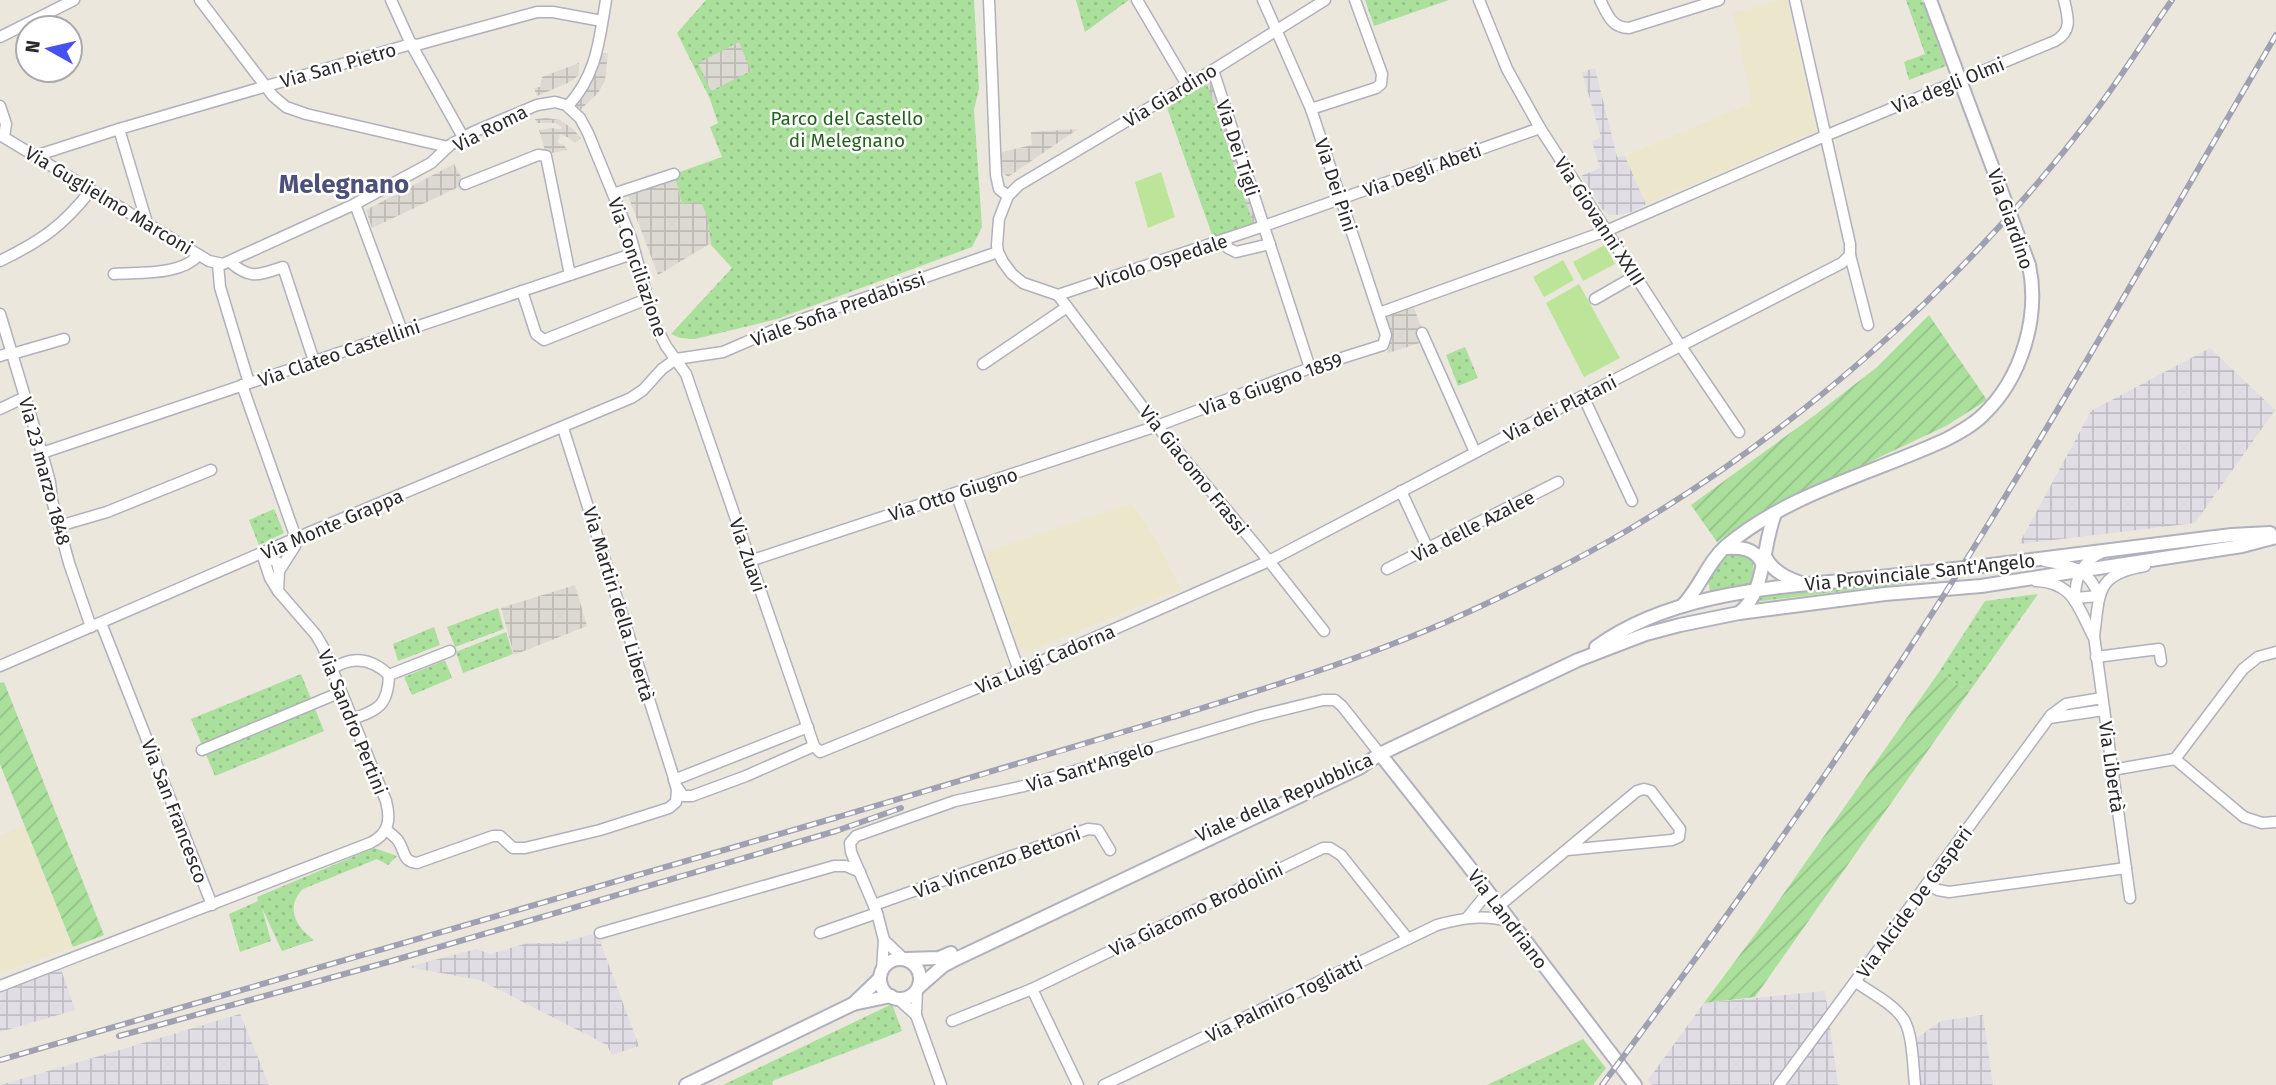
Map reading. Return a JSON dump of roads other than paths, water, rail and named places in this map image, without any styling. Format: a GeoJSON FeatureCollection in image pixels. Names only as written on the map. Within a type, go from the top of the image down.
{"type":"FeatureCollection","features":[{"type":"Feature","properties":{"kind":"street"},"geometry":{"type":"LineString","coordinates":[[0,37],[74,0]]}},
{"type":"Feature","properties":{"kind":"street"},"geometry":{"type":"LineString","coordinates":[[200,0],[265,86],[282,104],[306,114],[448,147]]}},
{"type":"Feature","properties":{"kind":"street"},"geometry":{"type":"LineString","coordinates":[[391,0],[411,44],[463,138]]}},
{"type":"Feature","properties":{"kind":"street"},"geometry":{"type":"LineString","coordinates":[[568,106],[591,72],[606,0]]}},
{"type":"Feature","properties":{"kind":"street"},"geometry":{"type":"LineString","coordinates":[[989,0],[996,175],[999,189],[1011,192],[999,223],[998,252],[1012,274],[1023,283],[1058,295]]}},
{"type":"Feature","properties":{"kind":"street"},"geometry":{"type":"LineString","coordinates":[[1137,0],[1187,85]]}},
{"type":"Feature","properties":{"kind":"street","name":"Via Dei Pini"},"geometry":{"type":"LineString","coordinates":[[1263,0],[1311,109],[1386,335],[1385,343]]}},
{"type":"Feature","properties":{"kind":"street","name":"Via Giardino"},"geometry":{"type":"LineString","coordinates":[[1011,192],[1325,0]]}},
{"type":"Feature","properties":{"kind":"street"},"geometry":{"type":"LineString","coordinates":[[1311,109],[1381,84],[1382,74],[1355,0]]}},
{"type":"Feature","properties":{"kind":"street","name":"Via Giovanni XXIII"},"geometry":{"type":"LineString","coordinates":[[1479,0],[1510,74],[1540,128],[1739,432]]}},
{"type":"Feature","properties":{"kind":"street"},"geometry":{"type":"LineString","coordinates":[[1600,0],[1614,24],[1620,28],[1632,28],[1719,0]]}},
{"type":"Feature","properties":{"kind":"street"},"geometry":{"type":"LineString","coordinates":[[1795,0],[1850,244],[1850,255],[1868,325]]}},
{"type":"Feature","properties":{"kind":"street","name":"Via Giardino"},"geometry":{"type":"LineString","coordinates":[[1725,548],[1747,531],[1801,500],[1940,442],[1967,428],[1982,417],[2008,382],[2026,339],[2033,301],[2029,265],[1930,0]]}},
{"type":"Feature","properties":{"kind":"street","name":"Via degli Olmi"},"geometry":{"type":"LineString","coordinates":[[1379,313],[1606,231],[1825,136],[2055,41],[2068,30],[2069,20],[2064,0]]}},
{"type":"Feature","properties":{"kind":"street","name":"Via San Pietro"},"geometry":{"type":"LineString","coordinates":[[35,156],[411,44],[417,45],[537,12],[557,12],[602,21]]}},
{"type":"Feature","properties":{"kind":"street","name":"Via Dei Tigli"},"geometry":{"type":"LineString","coordinates":[[1213,70],[1270,244]]}},
{"type":"Feature","properties":{"kind":"street","name":"Via Roma"},"geometry":{"type":"LineString","coordinates":[[218,264],[230,262],[355,204],[431,163],[448,147],[502,118],[540,103],[555,102],[568,106]]}},
{"type":"Feature","properties":{"kind":"street"},"geometry":{"type":"LineString","coordinates":[[0,106],[6,124],[2,136]]}},
{"type":"Feature","properties":{"kind":"street","name":"Via Conciliazione"},"geometry":{"type":"LineString","coordinates":[[568,106],[578,115],[588,133],[635,253],[657,330],[676,359]]}},
{"type":"Feature","properties":{"kind":"street","name":"Via Degli Abeti"},"geometry":{"type":"LineString","coordinates":[[1264,226],[1540,128]]}},
{"type":"Feature","properties":{"kind":"street"},"geometry":{"type":"LineString","coordinates":[[119,129],[148,223]]}},
{"type":"Feature","properties":{"kind":"street","name":"Via Guglielmo Marconi"},"geometry":{"type":"LineString","coordinates":[[2,136],[218,264]]}},
{"type":"Feature","properties":{"kind":"street"},"geometry":{"type":"LineString","coordinates":[[465,184],[538,155],[546,156],[570,275]]}},
{"type":"Feature","properties":{"kind":"street"},"geometry":{"type":"LineString","coordinates":[[613,194],[674,174]]}},
{"type":"Feature","properties":{"kind":"street"},"geometry":{"type":"LineString","coordinates":[[0,261],[53,231],[69,217],[91,190]]}},
{"type":"Feature","properties":{"kind":"street"},"geometry":{"type":"LineString","coordinates":[[355,204],[402,331]]}},
{"type":"Feature","properties":{"kind":"street","name":"Vicolo Ospedale"},"geometry":{"type":"LineString","coordinates":[[1058,295],[1264,226]]}},
{"type":"Feature","properties":{"kind":"street"},"geometry":{"type":"LineString","coordinates":[[1226,239],[1230,249],[1239,253],[1270,244],[1310,368]]}},
{"type":"Feature","properties":{"kind":"street","name":"Viale Sofia Predabissi"},"geometry":{"type":"LineString","coordinates":[[676,359],[723,352],[783,326],[998,252]]}},
{"type":"Feature","properties":{"kind":"street","name":"Via Clateo Castellini"},"geometry":{"type":"LineString","coordinates":[[42,453],[635,253]]}},
{"type":"Feature","properties":{"kind":"street"},"geometry":{"type":"LineString","coordinates":[[114,274],[177,267],[189,263],[199,255]]}},
{"type":"Feature","properties":{"kind":"street","name":"Via dei Platani"},"geometry":{"type":"LineString","coordinates":[[1269,561],[1842,263],[1850,255]]}},
{"type":"Feature","properties":{"kind":"street"},"geometry":{"type":"LineString","coordinates":[[230,262],[252,276],[282,267],[314,361]]}},
{"type":"Feature","properties":{"kind":"street"},"geometry":{"type":"LineString","coordinates":[[218,264],[220,287],[246,384],[296,538],[295,546],[279,571]]}},
{"type":"Feature","properties":{"kind":"street"},"geometry":{"type":"LineString","coordinates":[[1595,299],[1635,276]]}},
{"type":"Feature","properties":{"kind":"street"},"geometry":{"type":"LineString","coordinates":[[522,291],[536,334],[544,340],[647,299]]}},
{"type":"Feature","properties":{"kind":"street","name":"Via Giacomo Frassi"},"geometry":{"type":"LineString","coordinates":[[1058,295],[1157,426],[1324,631]]}},
{"type":"Feature","properties":{"kind":"street"},"geometry":{"type":"LineString","coordinates":[[983,364],[1067,307]]}},
{"type":"Feature","properties":{"kind":"street","name":"Via 23 marzo 1848"},"geometry":{"type":"LineString","coordinates":[[0,314],[42,453],[74,579],[96,625]]}},
{"type":"Feature","properties":{"kind":"street"},"geometry":{"type":"LineString","coordinates":[[1422,333],[1475,452]]}},
{"type":"Feature","properties":{"kind":"street"},"geometry":{"type":"LineString","coordinates":[[0,356],[64,339]]}},
{"type":"Feature","properties":{"kind":"street","name":"Via 8 Giugno 1859"},"geometry":{"type":"LineString","coordinates":[[1157,426],[1310,368],[1380,347],[1385,343]]}},
{"type":"Feature","properties":{"kind":"street","name":"Via Monte Grappa"},"geometry":{"type":"LineString","coordinates":[[0,666],[635,396],[676,359]]}},
{"type":"Feature","properties":{"kind":"street","name":"Via Zuavi"},"geometry":{"type":"LineString","coordinates":[[676,359],[686,374],[816,749]]}},
{"type":"Feature","properties":{"kind":"street"},"geometry":{"type":"LineString","coordinates":[[1583,396],[1632,501]]}},
{"type":"Feature","properties":{"kind":"street"},"geometry":{"type":"LineString","coordinates":[[0,409],[25,397]]}},
{"type":"Feature","properties":{"kind":"street","name":"Via Otto Giugno"},"geometry":{"type":"LineString","coordinates":[[750,561],[1157,426]]}},
{"type":"Feature","properties":{"kind":"street","name":"Via Martiri della Libertà"},"geometry":{"type":"LineString","coordinates":[[563,428],[674,780]]}},
{"type":"Feature","properties":{"kind":"street"},"geometry":{"type":"LineString","coordinates":[[59,526],[117,508],[211,470]]}},
{"type":"Feature","properties":{"kind":"street","name":"Via delle Azalee"},"geometry":{"type":"LineString","coordinates":[[1387,569],[1558,482]]}},
{"type":"Feature","properties":{"kind":"street"},"geometry":{"type":"LineString","coordinates":[[1401,491],[1428,549]]}},
{"type":"Feature","properties":{"kind":"street"},"geometry":{"type":"LineString","coordinates":[[956,493],[1019,671]]}},
{"type":"Feature","properties":{"kind":"street"},"geometry":{"type":"LineString","coordinates":[[1703,575],[1705,589],[1711,599],[1724,608],[1739,613],[1757,591],[1775,514]]}},
{"type":"Feature","properties":{"kind":"street","name":"Via Provinciale Sant'Angelo"},"geometry":{"type":"LineString","coordinates":[[1578,660],[1629,626],[1711,599],[1805,584],[2232,535],[2276,535]]}},
{"type":"Feature","properties":{"kind":"street","name":"Via Provinciale Sant'Angelo"},"geometry":{"type":"LineString","coordinates":[[1380,754],[1578,660],[1646,634],[1739,613],[1885,594],[1980,586],[2242,546],[2276,535]]}},
{"type":"Feature","properties":{"kind":"street"},"geometry":{"type":"LineString","coordinates":[[1679,608],[1689,598],[1711,562],[1725,548],[1746,549],[1763,558],[1776,570],[1805,584]]}},
{"type":"Feature","properties":{"kind":"street"},"geometry":{"type":"LineString","coordinates":[[2075,598],[2075,586],[2081,571],[2093,557],[2110,549]]}},
{"type":"Feature","properties":{"kind":"street"},"geometry":{"type":"LineString","coordinates":[[262,554],[277,562],[278,591]]}},
{"type":"Feature","properties":{"kind":"street","name":"Via Sandro Pertini"},"geometry":{"type":"LineString","coordinates":[[262,554],[270,578],[316,635],[332,669],[387,804],[389,818],[386,830]]}},
{"type":"Feature","properties":{"kind":"street"},"geometry":{"type":"LineString","coordinates":[[2099,596],[2106,582],[2116,573],[2178,561],[2188,554]]}},
{"type":"Feature","properties":{"kind":"street"},"geometry":{"type":"LineString","coordinates":[[2037,559],[2066,563],[2081,571],[2093,581],[2099,596]]}},
{"type":"Feature","properties":{"kind":"street","name":"Via Luigi Cadorna"},"geometry":{"type":"LineString","coordinates":[[674,780],[679,793],[686,796],[816,749],[836,747],[1019,671],[1269,561]]}},
{"type":"Feature","properties":{"kind":"street"},"geometry":{"type":"LineString","coordinates":[[2020,580],[2046,581],[2060,585],[2075,598],[2099,596]]}},
{"type":"Feature","properties":{"kind":"street","name":"Via Libertà"},"geometry":{"type":"LineString","coordinates":[[2099,596],[2094,636],[2096,657],[2130,898]]}},
{"type":"Feature","properties":{"kind":"street","name":"Via Libertà"},"geometry":{"type":"LineString","coordinates":[[2075,598],[2094,636]]}},
{"type":"Feature","properties":{"kind":"street","name":"Via San Francesco"},"geometry":{"type":"LineString","coordinates":[[0,986],[212,905],[96,625]]}},
{"type":"Feature","properties":{"kind":"street"},"geometry":{"type":"LineString","coordinates":[[2096,657],[2159,649],[2161,661]]}},
{"type":"Feature","properties":{"kind":"street"},"geometry":{"type":"LineString","coordinates":[[389,675],[450,651]]}},
{"type":"Feature","properties":{"kind":"street"},"geometry":{"type":"LineString","coordinates":[[2112,770],[2175,759],[2245,666],[2258,657],[2276,652]]}},
{"type":"Feature","properties":{"kind":"street"},"geometry":{"type":"LineString","coordinates":[[332,669],[352,661],[364,660],[375,664],[389,675]]}},
{"type":"Feature","properties":{"kind":"street"},"geometry":{"type":"LineString","coordinates":[[352,719],[373,711],[385,699],[389,675]]}},
{"type":"Feature","properties":{"kind":"street"},"geometry":{"type":"LineString","coordinates":[[202,750],[341,692]]}},
{"type":"Feature","properties":{"kind":"street","name":"Via Alcide De Gasperi"},"geometry":{"type":"LineString","coordinates":[[1779,1085],[2049,718],[2063,705],[2102,698]]}},
{"type":"Feature","properties":{"kind":"street","name":"Via Sant'Angelo"},"geometry":{"type":"LineString","coordinates":[[858,868],[850,842],[856,836],[955,801],[1024,786],[1325,699],[1335,700],[1344,707],[1380,754]]}},
{"type":"Feature","properties":{"kind":"street"},"geometry":{"type":"LineString","coordinates":[[2049,718],[2104,710]]}},
{"type":"Feature","properties":{"kind":"street"},"geometry":{"type":"LineString","coordinates":[[212,905],[370,843],[386,830],[399,842],[411,862],[420,862],[497,835],[503,837],[511,847],[521,849],[591,833],[673,806],[677,793],[674,780],[808,727]]}},
{"type":"Feature","properties":{"kind":"street","name":"Via Landriano"},"geometry":{"type":"LineString","coordinates":[[1380,754],[1635,1085]]}},
{"type":"Feature","properties":{"kind":"street","name":"Viale della Repubblica"},"geometry":{"type":"LineString","coordinates":[[853,1003],[889,962],[939,958],[1362,758],[1380,754]]}},
{"type":"Feature","properties":{"kind":"street","name":"Viale della Repubblica"},"geometry":{"type":"LineString","coordinates":[[686,1085],[853,1003],[908,997],[943,966],[1359,768],[1380,754]]}},
{"type":"Feature","properties":{"kind":"street"},"geometry":{"type":"LineString","coordinates":[[2175,759],[2244,817],[2262,823],[2276,822]]}},
{"type":"Feature","properties":{"kind":"street"},"geometry":{"type":"LineString","coordinates":[[1499,906],[1641,789],[1648,789],[1653,793],[1680,829],[1679,836],[1672,839],[1567,850]]}},
{"type":"Feature","properties":{"kind":"street","name":"Via Vincenzo Bettoni"},"geometry":{"type":"LineString","coordinates":[[820,933],[875,909],[1088,829],[1100,833],[1110,850]]}},
{"type":"Feature","properties":{"kind":"street","name":"Via Giacomo Brodolini"},"geometry":{"type":"LineString","coordinates":[[952,1021],[1032,989],[1323,848],[1330,848],[1341,855],[1409,939]]}},
{"type":"Feature","properties":{"kind":"street"},"geometry":{"type":"LineString","coordinates":[[600,933],[834,866],[858,868],[884,940],[882,986],[916,1015]]}},
{"type":"Feature","properties":{"kind":"street"},"geometry":{"type":"LineString","coordinates":[[1927,884],[1949,892],[2126,868]]}},
{"type":"Feature","properties":{"kind":"street"},"geometry":{"type":"LineString","coordinates":[[1466,919],[1488,892]]}},
{"type":"Feature","properties":{"kind":"street","name":"Via Palmiro Togliatti"},"geometry":{"type":"LineString","coordinates":[[1104,1085],[1437,925],[1490,917],[1510,922]]}},
{"type":"Feature","properties":{"kind":"street"},"geometry":{"type":"LineString","coordinates":[[884,940],[919,970],[916,1015],[941,1085]]}},
{"type":"Feature","properties":{"kind":"street"},"geometry":{"type":"LineString","coordinates":[[1856,982],[1904,1019],[1915,1085]]}},
{"type":"Feature","properties":{"kind":"street"},"geometry":{"type":"LineString","coordinates":[[1032,989],[1078,1085]]}},
{"type":"Feature","properties":{"kind":"railway"},"geometry":{"type":"LineString","coordinates":[[0,1060],[838,817],[1241,696],[1411,637],[1529,583],[1611,540],[1680,498],[1812,403],[1874,350],[1934,295],[2044,176],[2094,113],[2172,0]]}},
{"type":"Feature","properties":{"kind":"railway"},"geometry":{"type":"LineString","coordinates":[[1602,1085],[1794,821],[1929,618],[2051,421],[2276,35]]}},
{"type":"Feature","properties":{"kind":"railway"},"geometry":{"type":"LineString","coordinates":[[119,1036],[388,962],[836,831],[901,808]]}},
{"type":"Feature","properties":{"kind":"district","name":"Melegnano"},"geometry":{"type":"Point","coordinates":[344,184]}},
{"type":"Feature","properties":{"kind":"park label","name":"Parco del Castello di Melegnano"},"geometry":{"type":"Point","coordinates":[847,129]}}]}
